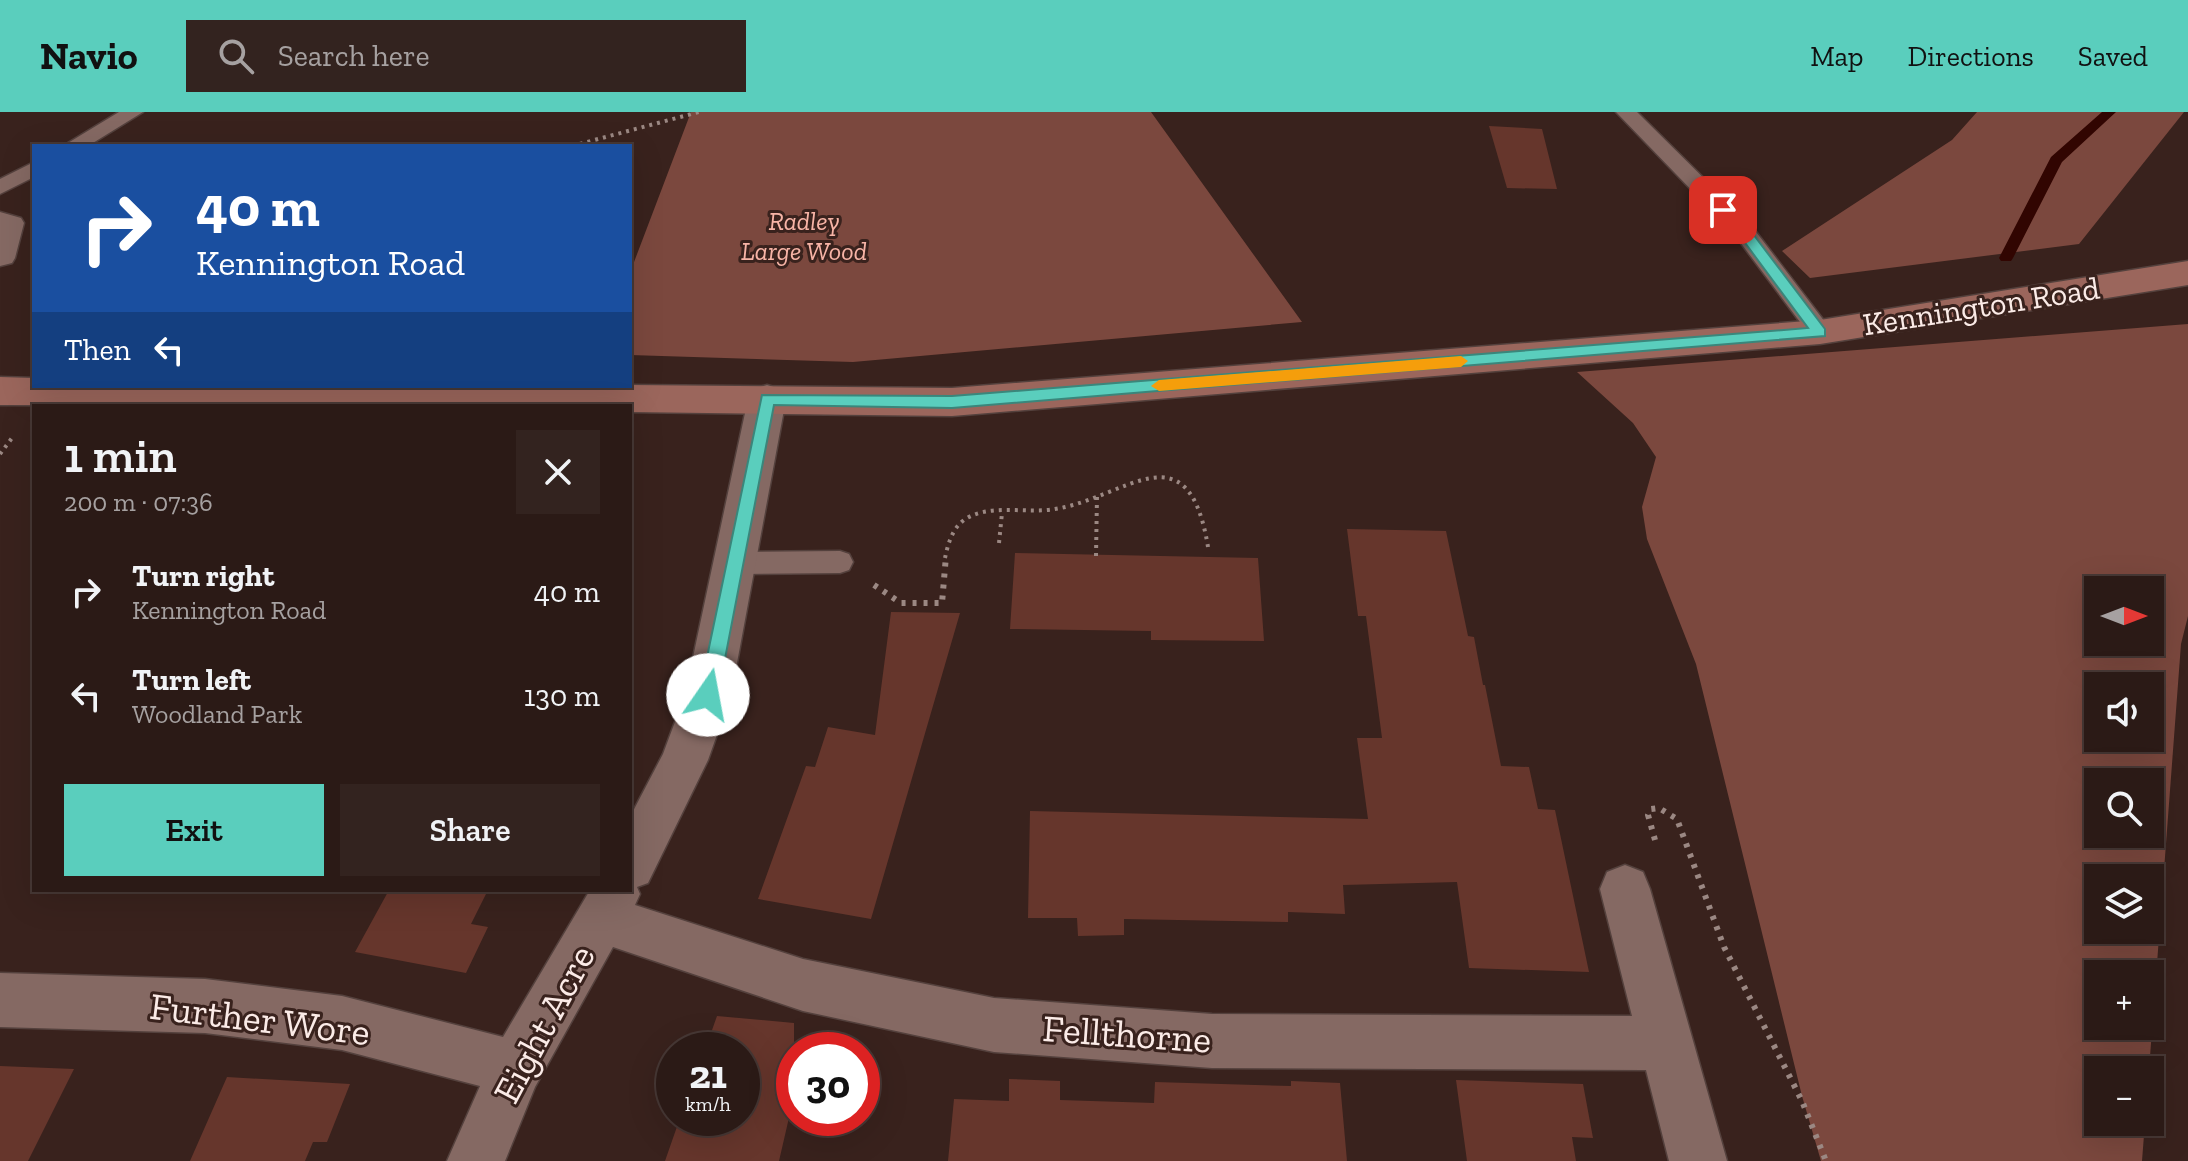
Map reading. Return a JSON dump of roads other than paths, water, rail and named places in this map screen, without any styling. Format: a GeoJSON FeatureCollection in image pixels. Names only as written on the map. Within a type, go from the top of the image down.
{"type":"FeatureCollection","features":[{"type":"Feature","properties":{"kind":"street","name":"Kennington Road"},"geometry":{"type":"LineString","coordinates":[[0,391],[952,402],[1820,332],[2188,273]]}},
{"type":"Feature","properties":{"kind":"street"},"geometry":{"type":"LineString","coordinates":[[632,863],[684,760],[708,695],[767,399]]}},
{"type":"Feature","properties":{"kind":"street"},"geometry":{"type":"LineString","coordinates":[[1625,889],[1698,1161]]}},
{"type":"Feature","properties":{"kind":"street","name":"Fellthorne"},"geometry":{"type":"LineString","coordinates":[[610,904],[803,985],[994,1025],[1212,1041],[1666,1043]]}},
{"type":"Feature","properties":{"kind":"street","name":"Eight Acre"},"geometry":{"type":"LineString","coordinates":[[476,1161],[516,1068],[610,904]]}},
{"type":"Feature","properties":{"kind":"street","name":"Further Wore"},"geometry":{"type":"LineString","coordinates":[[0,1000],[205,1006],[327,1021],[450,1049],[516,1068]]}},
{"type":"Feature","properties":{"kind":"lane"},"geometry":{"type":"LineString","coordinates":[[77,144],[133,112]]}},
{"type":"Feature","properties":{"kind":"lane"},"geometry":{"type":"LineString","coordinates":[[1626,112],[1742,229],[1820,332]]}},
{"type":"Feature","properties":{"kind":"lane"},"geometry":{"type":"LineString","coordinates":[[0,188],[32,169]]}},
{"type":"Feature","properties":{"kind":"lane"},"geometry":{"type":"LineString","coordinates":[[0,219],[13,223],[4,258],[0,259]]}},
{"type":"Feature","properties":{"kind":"lane"},"geometry":{"type":"LineString","coordinates":[[736,563],[840,562]]}},
{"type":"Feature","properties":{"kind":"waterway"},"geometry":{"type":"LineString","coordinates":[[2006,258],[2056,160],[2110,112]]}},
{"type":"Feature","properties":{"kind":"park label","name":"Radley Large Wood"},"geometry":{"type":"Point","coordinates":[804,236]}}]}
